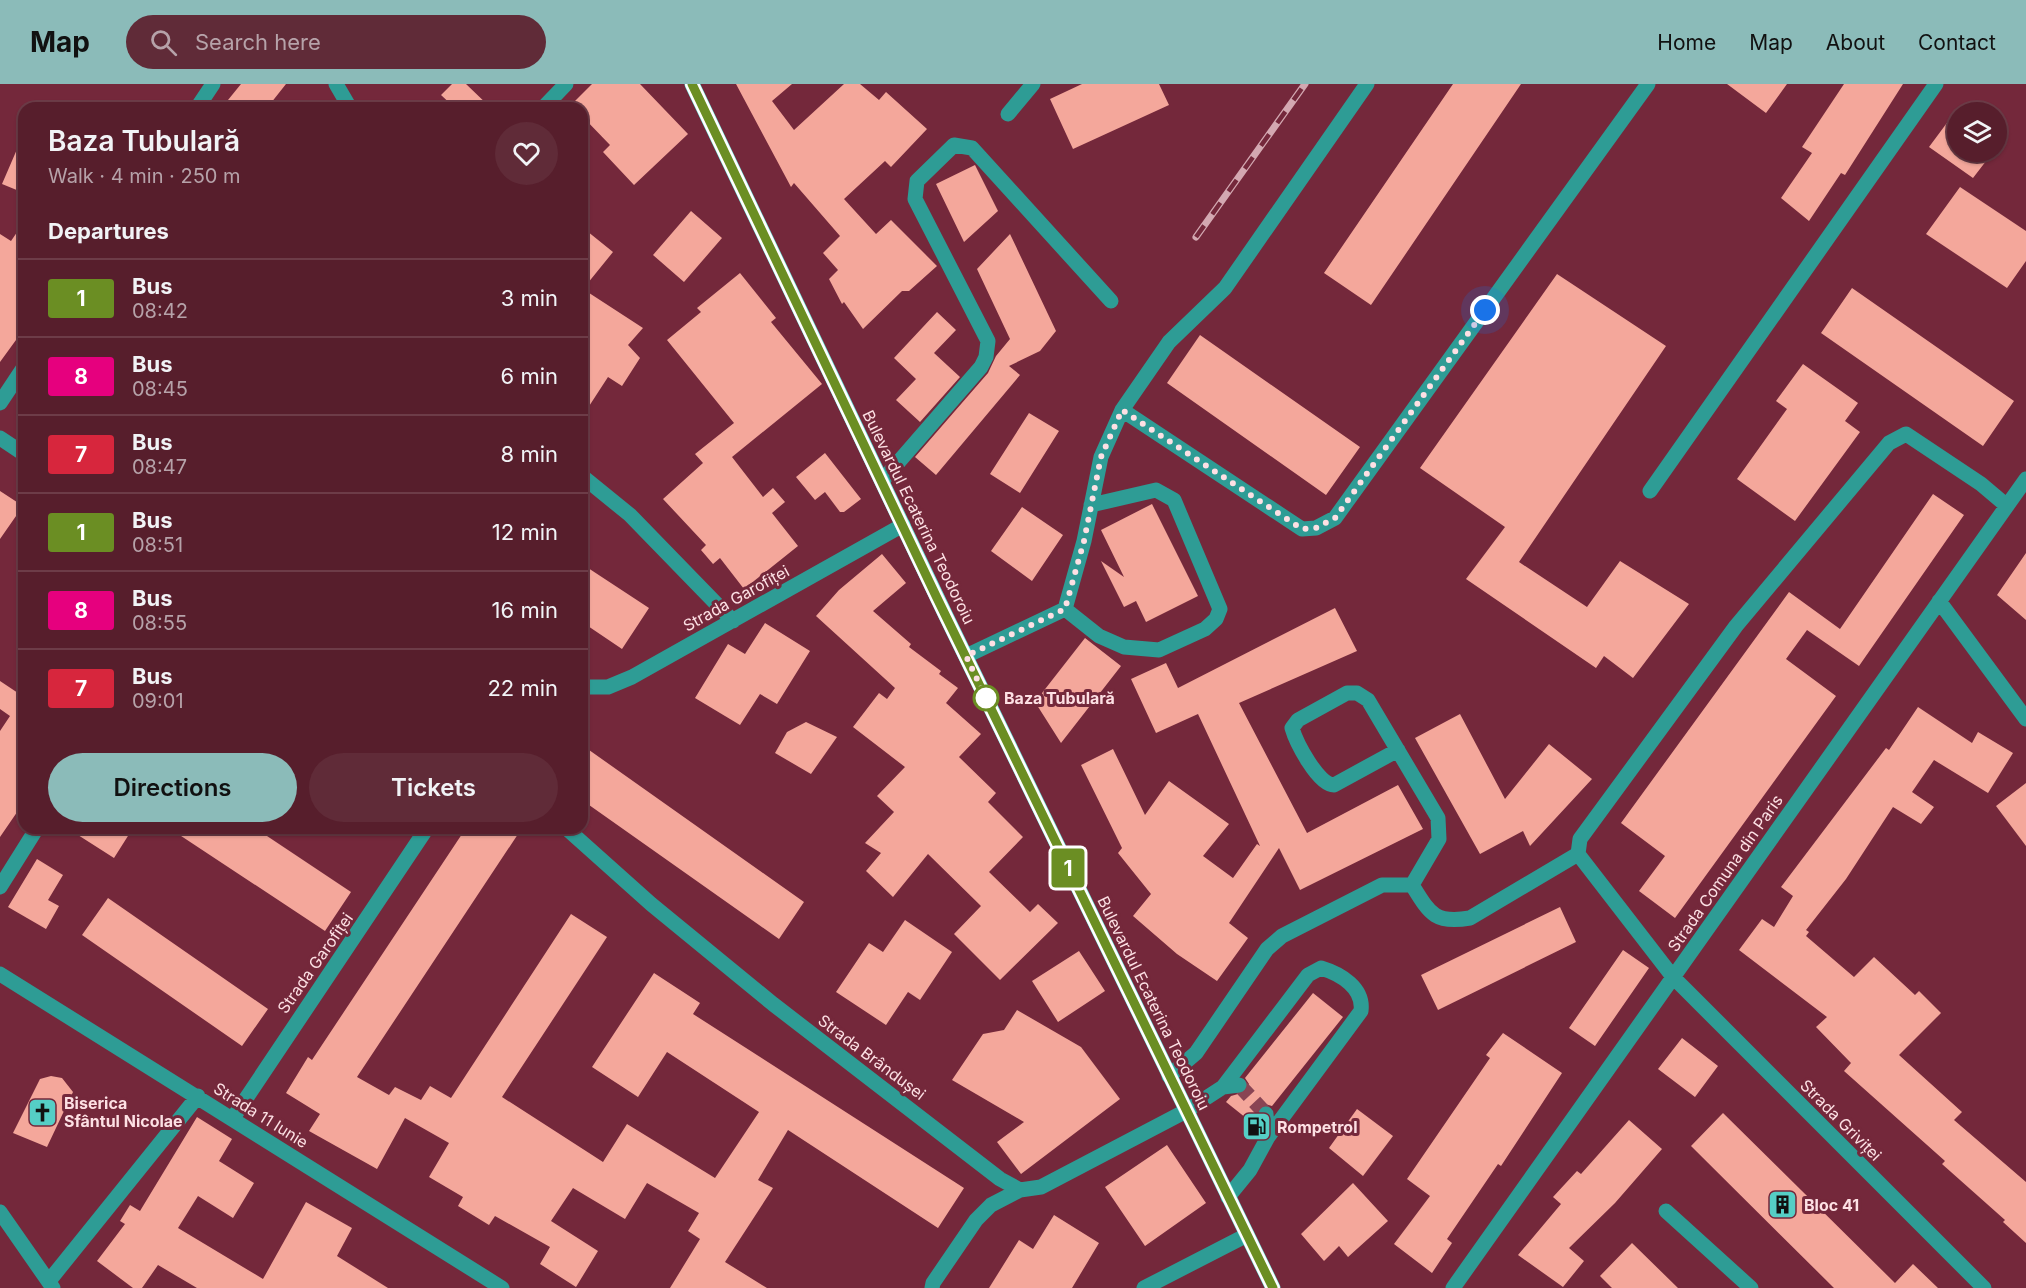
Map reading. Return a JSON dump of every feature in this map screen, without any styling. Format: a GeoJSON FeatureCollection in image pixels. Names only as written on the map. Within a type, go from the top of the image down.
{"type":"FeatureCollection","features":[{"type":"Feature","properties":{"kind":"main road","name":"Bulevardul Ecaterina Teodoroiu"},"geometry":{"type":"LineString","coordinates":[[692,84],[966,656],[1273,1288]]}},
{"type":"Feature","properties":{"kind":"street"},"geometry":{"type":"LineString","coordinates":[[200,102],[213,84]]}},
{"type":"Feature","properties":{"kind":"street"},"geometry":{"type":"LineString","coordinates":[[336,84],[346,102]]}},
{"type":"Feature","properties":{"kind":"street"},"geometry":{"type":"LineString","coordinates":[[549,102],[566,84]]}},
{"type":"Feature","properties":{"kind":"street"},"geometry":{"type":"LineString","coordinates":[[1008,114],[1033,84]]}},
{"type":"Feature","properties":{"kind":"street"},"geometry":{"type":"LineString","coordinates":[[1065,609],[1101,457],[1122,410],[1169,342],[1225,288],[1367,84]]}},
{"type":"Feature","properties":{"kind":"street"},"geometry":{"type":"LineString","coordinates":[[1122,410],[1302,529],[1316,528],[1335,518],[1648,84]]}},
{"type":"Feature","properties":{"kind":"street"},"geometry":{"type":"LineString","coordinates":[[1650,491],[1936,84]]}},
{"type":"Feature","properties":{"kind":"street"},"geometry":{"type":"LineString","coordinates":[[882,481],[981,367],[986,357],[988,341],[915,199],[917,181],[954,145],[972,148],[1111,301]]}},
{"type":"Feature","properties":{"kind":"street"},"geometry":{"type":"LineString","coordinates":[[0,403],[18,376]]}},
{"type":"Feature","properties":{"kind":"street"},"geometry":{"type":"LineString","coordinates":[[1412,885],[1437,918],[1450,921],[1470,918],[1578,854],[1580,839],[1736,626],[1888,443],[1906,434],[1981,484],[2007,506]]}},
{"type":"Feature","properties":{"kind":"street"},"geometry":{"type":"LineString","coordinates":[[0,438],[18,450]]}},
{"type":"Feature","properties":{"kind":"street","name":"Strada Comuna din Paris"},"geometry":{"type":"LineString","coordinates":[[1454,1288],[2026,479]]}},
{"type":"Feature","properties":{"kind":"street"},"geometry":{"type":"LineString","coordinates":[[588,481],[630,515],[733,621]]}},
{"type":"Feature","properties":{"kind":"street"},"geometry":{"type":"LineString","coordinates":[[1065,609],[1099,636],[1124,647],[1159,650],[1205,629],[1216,619],[1220,609],[1174,500],[1156,490],[1091,505]]}},
{"type":"Feature","properties":{"kind":"street","name":"Strada Garofiței"},"geometry":{"type":"LineString","coordinates":[[588,687],[608,687],[632,677],[903,525]]}},
{"type":"Feature","properties":{"kind":"street"},"geometry":{"type":"LineString","coordinates":[[1939,601],[2026,719]]}},
{"type":"Feature","properties":{"kind":"street"},"geometry":{"type":"LineString","coordinates":[[966,656],[1065,609]]}},
{"type":"Feature","properties":{"kind":"street"},"geometry":{"type":"LineString","coordinates":[[1398,750],[1334,785],[1328,785],[1319,778],[1294,737],[1292,728],[1298,720],[1347,693],[1357,693],[1368,700],[1398,750],[1438,818],[1438,838],[1412,885]]}},
{"type":"Feature","properties":{"kind":"street"},"geometry":{"type":"LineString","coordinates":[[0,887],[33,834]]}},
{"type":"Feature","properties":{"kind":"street","name":"Strada Garofiței"},"geometry":{"type":"LineString","coordinates":[[233,1118],[423,834]]}},
{"type":"Feature","properties":{"kind":"street","name":"Strada Brândușei"},"geometry":{"type":"LineString","coordinates":[[573,834],[651,904],[773,1005],[1000,1179],[1020,1190]]}},
{"type":"Feature","properties":{"kind":"street","name":"Strada Griviței"},"geometry":{"type":"LineString","coordinates":[[1578,854],[1673,977],[1984,1288]]}},
{"type":"Feature","properties":{"kind":"street"},"geometry":{"type":"LineString","coordinates":[[1169,1076],[1196,1053],[1267,949],[1282,936],[1382,885],[1412,885]]}},
{"type":"Feature","properties":{"kind":"street"},"geometry":{"type":"LineString","coordinates":[[932,1288],[933,1282],[976,1220],[991,1204],[1020,1190],[1041,1187],[1186,1111],[1223,1087],[1308,975],[1321,968],[1333,972],[1359,992],[1363,1000],[1361,1011],[1268,1137],[1250,1170],[1228,1197]]}},
{"type":"Feature","properties":{"kind":"street","name":"Strada 11 Iunie"},"geometry":{"type":"LineString","coordinates":[[0,974],[502,1288]]}},
{"type":"Feature","properties":{"kind":"street"},"geometry":{"type":"LineString","coordinates":[[1223,1087],[1239,1085]]}},
{"type":"Feature","properties":{"kind":"street"},"geometry":{"type":"LineString","coordinates":[[0,1212],[51,1284],[198,1096]]}},
{"type":"Feature","properties":{"kind":"street"},"geometry":{"type":"LineString","coordinates":[[1266,1114],[1268,1137]]}},
{"type":"Feature","properties":{"kind":"street"},"geometry":{"type":"LineString","coordinates":[[1666,1211],[1750,1288]]}},
{"type":"Feature","properties":{"kind":"street"},"geometry":{"type":"LineString","coordinates":[[1144,1288],[1247,1235]]}},
{"type":"Feature","properties":{"kind":"building"},"geometry":{"type":"Polygon","coordinates":[[[241,84],[286,84],[272,102],[230,102],[228,100],[241,84]]]}},
{"type":"Feature","properties":{"kind":"building"},"geometry":{"type":"Polygon","coordinates":[[[452,84],[466,84],[485,102],[449,102],[441,95],[452,84]]]}},
{"type":"Feature","properties":{"kind":"building"},"geometry":{"type":"Polygon","coordinates":[[[592,84],[640,84],[688,134],[634,185],[603,152],[610,145],[588,122],[588,102],[574,102],[592,84]]]}},
{"type":"Feature","properties":{"kind":"building"},"geometry":{"type":"Polygon","coordinates":[[[736,84],[792,84],[772,101],[794,130],[844,84],[860,84],[879,100],[886,92],[927,129],[891,167],[885,161],[844,199],[876,234],[891,220],[937,266],[909,291],[902,291],[863,329],[844,302],[842,304],[829,279],[838,270],[823,253],[840,236],[794,183],[791,187],[736,84]]]}},
{"type":"Feature","properties":{"kind":"building"},"geometry":{"type":"Polygon","coordinates":[[[1082,84],[1159,84],[1169,105],[1073,149],[1050,99],[1082,84]]]}},
{"type":"Feature","properties":{"kind":"building"},"geometry":{"type":"Polygon","coordinates":[[[1453,84],[1521,84],[1371,305],[1324,273],[1453,84]]]}},
{"type":"Feature","properties":{"kind":"building"},"geometry":{"type":"Polygon","coordinates":[[[1727,84],[1787,84],[1766,113],[1727,84]]]}},
{"type":"Feature","properties":{"kind":"building"},"geometry":{"type":"Polygon","coordinates":[[[1844,84],[1903,84],[1845,175],[1841,173],[1809,221],[1781,198],[1812,153],[1802,147],[1844,84]]]}},
{"type":"Feature","properties":{"kind":"building"},"geometry":{"type":"Polygon","coordinates":[[[1947,123],[1947,160],[1929,147],[1947,123]]]}},
{"type":"Feature","properties":{"kind":"building"},"geometry":{"type":"Polygon","coordinates":[[[18,147],[18,191],[2,184],[18,147]]]}},
{"type":"Feature","properties":{"kind":"building"},"geometry":{"type":"Polygon","coordinates":[[[1950,162],[1985,162],[1973,178],[1950,162]]]}},
{"type":"Feature","properties":{"kind":"building"},"geometry":{"type":"Polygon","coordinates":[[[975,165],[998,211],[964,242],[936,184],[975,165]]]}},
{"type":"Feature","properties":{"kind":"building"},"geometry":{"type":"Polygon","coordinates":[[[1960,187],[2026,231],[2026,261],[2007,288],[1926,234],[1960,187]]]}},
{"type":"Feature","properties":{"kind":"building"},"geometry":{"type":"Polygon","coordinates":[[[691,211],[722,238],[684,282],[653,255],[691,211]]]}},
{"type":"Feature","properties":{"kind":"building"},"geometry":{"type":"Polygon","coordinates":[[[18,231],[18,337],[0,362],[0,234],[11,241],[18,231]]]}},
{"type":"Feature","properties":{"kind":"building"},"geometry":{"type":"Polygon","coordinates":[[[588,232],[613,252],[588,283],[588,232]]]}},
{"type":"Feature","properties":{"kind":"building"},"geometry":{"type":"Polygon","coordinates":[[[1010,234],[1056,331],[1040,351],[1009,366],[1020,375],[936,475],[915,457],[988,373],[996,356],[1010,339],[977,269],[1010,234]]]}},
{"type":"Feature","properties":{"kind":"building"},"geometry":{"type":"Polygon","coordinates":[[[740,273],[776,318],[771,322],[822,384],[732,457],[763,497],[773,488],[785,502],[772,513],[798,546],[744,589],[720,558],[713,564],[701,550],[706,545],[663,499],[703,463],[695,454],[734,423],[667,340],[701,312],[697,308],[740,273]]]}},
{"type":"Feature","properties":{"kind":"building"},"geometry":{"type":"Polygon","coordinates":[[[1557,274],[1666,346],[1519,562],[1587,607],[1620,561],[1689,604],[1633,678],[1604,656],[1596,668],[1466,579],[1505,527],[1420,468],[1557,274]]]}},
{"type":"Feature","properties":{"kind":"building"},"geometry":{"type":"Polygon","coordinates":[[[1852,288],[2014,401],[1983,446],[1821,333],[1852,288]]]}},
{"type":"Feature","properties":{"kind":"building"},"geometry":{"type":"Polygon","coordinates":[[[588,292],[643,328],[628,345],[640,358],[622,386],[608,377],[588,408],[588,292]]]}},
{"type":"Feature","properties":{"kind":"building"},"geometry":{"type":"Polygon","coordinates":[[[937,312],[956,330],[934,353],[960,377],[920,422],[896,400],[916,379],[894,358],[937,312]]]}},
{"type":"Feature","properties":{"kind":"building"},"geometry":{"type":"Polygon","coordinates":[[[1200,335],[1360,447],[1326,495],[1167,383],[1200,335]]]}},
{"type":"Feature","properties":{"kind":"building"},"geometry":{"type":"Polygon","coordinates":[[[1803,364],[1858,403],[1845,421],[1860,432],[1795,521],[1737,479],[1787,409],[1776,401],[1803,364]]]}},
{"type":"Feature","properties":{"kind":"building"},"geometry":{"type":"Polygon","coordinates":[[[1029,413],[1059,431],[1020,493],[990,474],[1029,413]]]}},
{"type":"Feature","properties":{"kind":"building"},"geometry":{"type":"Polygon","coordinates":[[[825,453],[861,499],[844,512],[840,512],[825,492],[815,500],[796,477],[825,453]]]}},
{"type":"Feature","properties":{"kind":"building"},"geometry":{"type":"Polygon","coordinates":[[[0,491],[18,503],[18,513],[0,539],[0,491]]]}},
{"type":"Feature","properties":{"kind":"building"},"geometry":{"type":"Polygon","coordinates":[[[1933,494],[1964,515],[1859,666],[1807,630],[1786,659],[1836,696],[1675,918],[1639,891],[1665,856],[1621,823],[1789,592],[1840,629],[1933,494]]]}},
{"type":"Feature","properties":{"kind":"building"},"geometry":{"type":"Polygon","coordinates":[[[1152,504],[1198,596],[1146,622],[1136,601],[1124,607],[1101,561],[1124,577],[1101,530],[1152,504]]]}},
{"type":"Feature","properties":{"kind":"building"},"geometry":{"type":"Polygon","coordinates":[[[1022,507],[1063,535],[1032,581],[991,551],[1022,507]]]}},
{"type":"Feature","properties":{"kind":"building"},"geometry":{"type":"Polygon","coordinates":[[[2026,553],[2026,620],[1997,595],[2026,553]]]}},
{"type":"Feature","properties":{"kind":"building"},"geometry":{"type":"Polygon","coordinates":[[[882,554],[906,583],[873,611],[911,644],[909,647],[941,671],[939,674],[958,688],[946,703],[981,734],[959,757],[996,793],[988,802],[1023,837],[989,872],[1030,912],[1038,904],[1058,923],[1000,980],[954,934],[981,906],[928,854],[893,897],[866,871],[881,853],[865,843],[894,812],[877,796],[905,767],[853,727],[879,693],[887,699],[895,688],[816,616],[839,590],[882,554]]]}},
{"type":"Feature","properties":{"kind":"building"},"geometry":{"type":"Polygon","coordinates":[[[588,568],[649,608],[622,649],[588,626],[588,568]]]}},
{"type":"Feature","properties":{"kind":"building"},"geometry":{"type":"Polygon","coordinates":[[[1335,608],[1357,651],[1239,703],[1307,833],[1398,785],[1423,829],[1300,890],[1279,848],[1229,923],[1248,938],[1217,981],[1177,954],[1133,916],[1151,894],[1118,853],[1122,848],[1081,765],[1113,749],[1145,815],[1169,781],[1229,824],[1203,856],[1233,878],[1257,844],[1260,846],[1198,714],[1156,733],[1131,679],[1166,663],[1178,688],[1335,608]]]}},
{"type":"Feature","properties":{"kind":"building"},"geometry":{"type":"Polygon","coordinates":[[[765,623],[810,651],[777,704],[760,694],[740,725],[695,698],[728,644],[745,654],[765,623]]]}},
{"type":"Feature","properties":{"kind":"building"},"geometry":{"type":"Polygon","coordinates":[[[1085,638],[1121,666],[1061,743],[1035,702],[1085,638]]]}},
{"type":"Feature","properties":{"kind":"building"},"geometry":{"type":"Polygon","coordinates":[[[0,681],[18,693],[18,811],[0,837],[0,731],[10,716],[0,709],[0,681]]]}},
{"type":"Feature","properties":{"kind":"building"},"geometry":{"type":"Polygon","coordinates":[[[1918,707],[1972,743],[1978,732],[2013,753],[1988,793],[1934,760],[1912,792],[1934,807],[1921,824],[1893,807],[1846,879],[1806,930],[1809,932],[1806,936],[1854,977],[1874,957],[1915,995],[1919,991],[1941,1013],[1899,1055],[1962,1112],[1954,1120],[2026,1182],[2026,1243],[2003,1222],[2005,1220],[1942,1164],[1945,1161],[1844,1071],[1851,1063],[1816,1027],[1827,1017],[1739,950],[1762,919],[1774,927],[1793,896],[1781,887],[1886,748],[1889,750],[1918,707]]]}},
{"type":"Feature","properties":{"kind":"building"},"geometry":{"type":"Polygon","coordinates":[[[1460,714],[1505,799],[1549,744],[1592,779],[1530,846],[1523,831],[1480,854],[1415,738],[1460,714]]]}},
{"type":"Feature","properties":{"kind":"building"},"geometry":{"type":"Polygon","coordinates":[[[806,722],[837,737],[811,774],[775,753],[787,732],[806,722]]]}},
{"type":"Feature","properties":{"kind":"building"},"geometry":{"type":"Polygon","coordinates":[[[588,749],[804,902],[779,939],[588,804],[588,749]]]}},
{"type":"Feature","properties":{"kind":"building"},"geometry":{"type":"Polygon","coordinates":[[[2026,783],[2026,846],[1996,806],[2026,783]]]}},
{"type":"Feature","properties":{"kind":"building"},"geometry":{"type":"Polygon","coordinates":[[[76,834],[129,834],[114,858],[76,834]]]}},
{"type":"Feature","properties":{"kind":"building"},"geometry":{"type":"Polygon","coordinates":[[[178,834],[264,834],[351,892],[325,931],[178,834]]]}},
{"type":"Feature","properties":{"kind":"building"},"geometry":{"type":"Polygon","coordinates":[[[462,834],[518,834],[357,1077],[389,1095],[395,1087],[421,1100],[430,1086],[451,1098],[571,914],[607,937],[502,1097],[603,1162],[627,1124],[715,1178],[759,1112],[667,1052],[638,1097],[592,1067],[654,973],[700,1003],[693,1014],[964,1188],[938,1228],[788,1130],[758,1180],[773,1188],[725,1262],[767,1288],[670,1288],[700,1239],[688,1231],[699,1213],[647,1183],[625,1219],[573,1188],[551,1221],[598,1251],[576,1287],[540,1264],[550,1247],[495,1216],[489,1225],[458,1206],[463,1197],[429,1177],[449,1143],[405,1118],[377,1169],[309,1131],[320,1114],[286,1093],[308,1057],[312,1060],[462,834]]]}},
{"type":"Feature","properties":{"kind":"building"},"geometry":{"type":"Polygon","coordinates":[[[37,859],[63,875],[48,900],[59,906],[46,929],[8,907],[37,859]]]}},
{"type":"Feature","properties":{"kind":"building"},"geometry":{"type":"Polygon","coordinates":[[[108,898],[268,1009],[242,1046],[82,935],[108,898]]]}},
{"type":"Feature","properties":{"kind":"building"},"geometry":{"type":"Polygon","coordinates":[[[1560,907],[1576,942],[1438,1010],[1421,975],[1560,907]]]}},
{"type":"Feature","properties":{"kind":"building"},"geometry":{"type":"Polygon","coordinates":[[[905,920],[952,952],[920,1000],[908,992],[886,1025],[836,992],[869,943],[883,952],[905,920]]]}},
{"type":"Feature","properties":{"kind":"building"},"geometry":{"type":"Polygon","coordinates":[[[1623,950],[1649,968],[1595,1046],[1569,1028],[1623,950]]]}},
{"type":"Feature","properties":{"kind":"building"},"geometry":{"type":"Polygon","coordinates":[[[1079,951],[1105,991],[1058,1022],[1032,981],[1079,951]]]}},
{"type":"Feature","properties":{"kind":"building"},"geometry":{"type":"Polygon","coordinates":[[[1313,993],[1343,1017],[1272,1106],[1265,1104],[1257,1109],[1256,1126],[1226,1102],[1231,1096],[1245,1092],[1249,1084],[1245,1078],[1313,993]]]}},
{"type":"Feature","properties":{"kind":"building"},"geometry":{"type":"Polygon","coordinates":[[[1017,1010],[1081,1047],[1120,1099],[1021,1174],[997,1142],[1024,1122],[952,1080],[983,1034],[1004,1030],[1017,1010]]]}},
{"type":"Feature","properties":{"kind":"building"},"geometry":{"type":"Polygon","coordinates":[[[1503,1033],[1562,1073],[1501,1166],[1498,1164],[1447,1239],[1452,1243],[1432,1273],[1394,1244],[1430,1196],[1407,1179],[1490,1058],[1486,1055],[1503,1033]]]}},
{"type":"Feature","properties":{"kind":"building"},"geometry":{"type":"Polygon","coordinates":[[[1682,1038],[1718,1066],[1695,1097],[1658,1069],[1682,1038]]]}},
{"type":"Feature","properties":{"kind":"building","name":"Biserica Sfântul Nicolae"},"geometry":{"type":"Polygon","coordinates":[[[51,1076],[62,1078],[73,1092],[47,1147],[13,1133],[40,1079],[51,1076]]]}},
{"type":"Feature","properties":{"kind":"building"},"geometry":{"type":"Polygon","coordinates":[[[1357,1109],[1393,1136],[1363,1176],[1329,1148],[1357,1109]]]}},
{"type":"Feature","properties":{"kind":"building","name":"Bloc 41"},"geometry":{"type":"Polygon","coordinates":[[[1723,1113],[1895,1283],[1913,1264],[1938,1288],[1834,1288],[1691,1146],[1723,1113]]]}},
{"type":"Feature","properties":{"kind":"building"},"geometry":{"type":"Polygon","coordinates":[[[197,1117],[232,1139],[219,1161],[254,1183],[233,1218],[198,1196],[178,1228],[263,1279],[306,1202],[352,1228],[337,1256],[388,1288],[197,1288],[158,1265],[142,1288],[133,1288],[97,1261],[125,1224],[120,1221],[130,1205],[140,1211],[197,1117]]]}},
{"type":"Feature","properties":{"kind":"building"},"geometry":{"type":"Polygon","coordinates":[[[1629,1120],[1662,1149],[1615,1203],[1569,1248],[1584,1261],[1563,1287],[1518,1255],[1561,1204],[1553,1197],[1577,1171],[1581,1174],[1629,1120]]]}},
{"type":"Feature","properties":{"kind":"building"},"geometry":{"type":"Polygon","coordinates":[[[1167,1145],[1206,1203],[1145,1246],[1105,1187],[1167,1145]]]}},
{"type":"Feature","properties":{"kind":"building"},"geometry":{"type":"Polygon","coordinates":[[[1353,1183],[1388,1221],[1348,1257],[1339,1246],[1324,1261],[1301,1234],[1353,1183]]]}},
{"type":"Feature","properties":{"kind":"building"},"geometry":{"type":"Polygon","coordinates":[[[1054,1215],[1099,1243],[1072,1288],[989,1288],[1019,1240],[1033,1249],[1054,1215]]]}},
{"type":"Feature","properties":{"kind":"building"},"geometry":{"type":"Polygon","coordinates":[[[1632,1243],[1678,1288],[1612,1288],[1600,1276],[1632,1243]]]}},
{"type":"Feature","properties":{"kind":"tunnel"},"geometry":{"type":"LineString","coordinates":[[1239,1085],[1266,1114]]}},
{"type":"Feature","properties":{"kind":"railway"},"geometry":{"type":"LineString","coordinates":[[1196,237],[1305,84]]}},
{"type":"Feature","properties":{"kind":"bus line","name":"1"},"geometry":{"type":"LineString","coordinates":[[692,84],[937,598],[1273,1288]]}},
{"type":"Feature","properties":{"kind":"place","name":"Baza Tubulară"},"geometry":{"type":"Point","coordinates":[986,698]}},
{"type":"Feature","properties":{"kind":"place","name":"Biserica Sfântul Nicolae"},"geometry":{"type":"Point","coordinates":[43,1112]}},
{"type":"Feature","properties":{"kind":"place","name":"Rompetrol"},"geometry":{"type":"Point","coordinates":[1256,1127]}},
{"type":"Feature","properties":{"kind":"place","name":"Bloc 41"},"geometry":{"type":"Point","coordinates":[1783,1205]}},
{"type":"Feature","properties":{"kind":"route"},"geometry":{"type":"LineString","coordinates":[[986,698],[966,656],[1065,609],[1084,541],[1101,457],[1122,410],[1302,529],[1316,528],[1335,518],[1485,310]]}}]}
